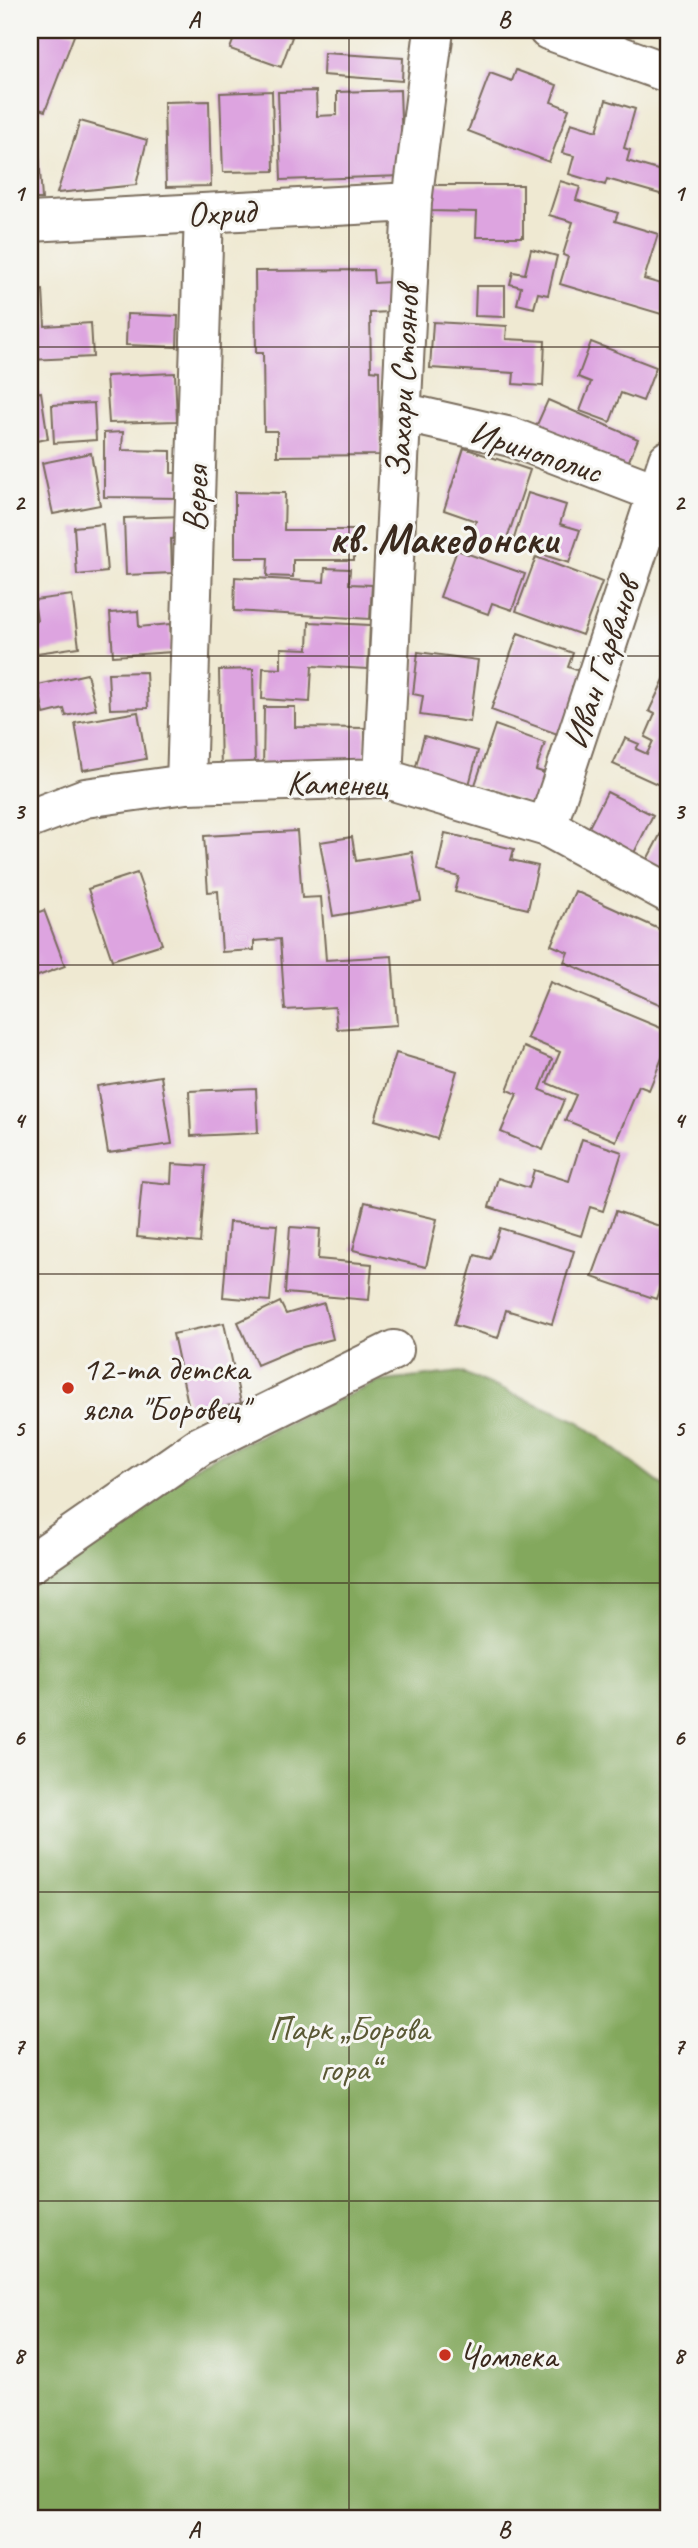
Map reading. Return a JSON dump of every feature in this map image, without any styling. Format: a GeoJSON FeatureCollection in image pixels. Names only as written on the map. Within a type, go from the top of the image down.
{"type":"FeatureCollection","features":[{"type":"Feature","properties":{"kind":"street","name":"Захари Стоянов"},"geometry":{"type":"LineString","coordinates":[[383,778],[412,202],[434,30]]}},
{"type":"Feature","properties":{"kind":"street"},"geometry":{"type":"LineString","coordinates":[[548,30],[668,74]]}},
{"type":"Feature","properties":{"kind":"street","name":"Охрид"},"geometry":{"type":"LineString","coordinates":[[30,222],[412,202]]}},
{"type":"Feature","properties":{"kind":"street","name":"Верея"},"geometry":{"type":"LineString","coordinates":[[186,784],[204,213]]}},
{"type":"Feature","properties":{"kind":"street","name":"Иринополис"},"geometry":{"type":"LineString","coordinates":[[401,412],[511,437],[665,483]]}},
{"type":"Feature","properties":{"kind":"street","name":"Иван Гарванов"},"geometry":{"type":"LineString","coordinates":[[547,827],[665,483]]}},
{"type":"Feature","properties":{"kind":"street","name":"Каменец"},"geometry":{"type":"LineString","coordinates":[[30,819],[85,798],[186,784],[383,778],[547,827],[668,893]]}},
{"type":"Feature","properties":{"kind":"street"},"geometry":{"type":"LineString","coordinates":[[30,1564],[200,1446],[394,1350]]}},
{"type":"Feature","properties":{"kind":"green space","name":"Парк „Борова гора“"},"geometry":{"type":"Polygon","coordinates":[[[460,1372],[578,1421],[668,1490],[668,2518],[30,2518],[30,1579],[203,1462],[377,1382],[460,1372]]]}},
{"type":"Feature","properties":{"kind":"building"},"geometry":{"type":"Polygon","coordinates":[[[30,30],[65,30],[75,33],[45,111],[30,106],[30,30]]]}},
{"type":"Feature","properties":{"kind":"building"},"geometry":{"type":"Polygon","coordinates":[[[237,30],[270,30],[292,37],[281,67],[230,49],[237,30]]]}},
{"type":"Feature","properties":{"kind":"building"},"geometry":{"type":"Polygon","coordinates":[[[324,53],[403,58],[402,81],[323,75],[324,53]]]}},
{"type":"Feature","properties":{"kind":"building"},"geometry":{"type":"Polygon","coordinates":[[[516,70],[557,85],[551,102],[569,109],[549,162],[468,131],[490,73],[512,81],[516,70]]]}},
{"type":"Feature","properties":{"kind":"building"},"geometry":{"type":"Polygon","coordinates":[[[400,90],[403,176],[281,180],[278,92],[316,91],[317,116],[337,115],[337,92],[400,90]]]}},
{"type":"Feature","properties":{"kind":"building"},"geometry":{"type":"Polygon","coordinates":[[[272,91],[274,171],[223,172],[220,93],[272,91]]]}},
{"type":"Feature","properties":{"kind":"building"},"geometry":{"type":"Polygon","coordinates":[[[606,100],[635,109],[624,148],[630,150],[627,161],[668,173],[668,208],[664,207],[667,196],[607,179],[605,185],[569,174],[574,156],[562,153],[571,123],[597,131],[606,100]]]}},
{"type":"Feature","properties":{"kind":"building"},"geometry":{"type":"Polygon","coordinates":[[[209,101],[211,186],[166,187],[164,102],[209,101]]]}},
{"type":"Feature","properties":{"kind":"building"},"geometry":{"type":"Polygon","coordinates":[[[80,121],[147,140],[136,185],[57,193],[80,121]]]}},
{"type":"Feature","properties":{"kind":"building"},"geometry":{"type":"Polygon","coordinates":[[[38,141],[42,199],[30,199],[30,142],[38,141]]]}},
{"type":"Feature","properties":{"kind":"building"},"geometry":{"type":"Polygon","coordinates":[[[560,181],[580,187],[576,200],[618,213],[615,221],[658,234],[644,279],[668,286],[668,316],[560,284],[568,257],[563,255],[573,222],[549,215],[560,181]]]}},
{"type":"Feature","properties":{"kind":"building"},"geometry":{"type":"Polygon","coordinates":[[[430,185],[523,185],[523,237],[476,237],[477,212],[429,211],[430,185]]]}},
{"type":"Feature","properties":{"kind":"building"},"geometry":{"type":"Polygon","coordinates":[[[531,249],[557,256],[548,295],[538,293],[534,308],[517,304],[521,287],[510,284],[513,272],[525,274],[531,249]]]}},
{"type":"Feature","properties":{"kind":"building"},"geometry":{"type":"Polygon","coordinates":[[[373,270],[374,283],[390,282],[390,312],[370,313],[371,370],[379,371],[380,455],[277,456],[277,431],[264,431],[263,353],[256,353],[255,271],[373,270]]]}},
{"type":"Feature","properties":{"kind":"building"},"geometry":{"type":"Polygon","coordinates":[[[476,286],[505,286],[505,317],[475,316],[476,286]]]}},
{"type":"Feature","properties":{"kind":"building"},"geometry":{"type":"Polygon","coordinates":[[[43,290],[45,326],[91,323],[93,357],[30,360],[30,291],[43,290]]]}},
{"type":"Feature","properties":{"kind":"building"},"geometry":{"type":"Polygon","coordinates":[[[127,314],[178,316],[177,347],[126,345],[127,314]]]}},
{"type":"Feature","properties":{"kind":"building"},"geometry":{"type":"Polygon","coordinates":[[[433,322],[507,326],[506,339],[545,341],[543,386],[513,384],[514,373],[430,368],[433,322]]]}},
{"type":"Feature","properties":{"kind":"building"},"geometry":{"type":"Polygon","coordinates":[[[591,342],[656,367],[643,401],[621,393],[610,422],[580,411],[591,382],[578,377],[591,342]]]}},
{"type":"Feature","properties":{"kind":"building"},"geometry":{"type":"Polygon","coordinates":[[[175,373],[177,421],[109,423],[106,376],[175,373]]]}},
{"type":"Feature","properties":{"kind":"building"},"geometry":{"type":"Polygon","coordinates":[[[41,392],[48,439],[30,442],[30,394],[41,392]]]}},
{"type":"Feature","properties":{"kind":"building"},"geometry":{"type":"Polygon","coordinates":[[[548,400],[638,439],[623,475],[532,436],[548,400]]]}},
{"type":"Feature","properties":{"kind":"building"},"geometry":{"type":"Polygon","coordinates":[[[94,403],[96,440],[54,443],[52,405],[94,403]]]}},
{"type":"Feature","properties":{"kind":"building"},"geometry":{"type":"Polygon","coordinates":[[[123,432],[122,450],[171,451],[171,473],[180,473],[180,498],[104,497],[104,433],[123,432]]]}},
{"type":"Feature","properties":{"kind":"building"},"geometry":{"type":"Polygon","coordinates":[[[464,448],[530,470],[503,551],[469,540],[476,521],[444,510],[464,448]]]}},
{"type":"Feature","properties":{"kind":"building"},"geometry":{"type":"Polygon","coordinates":[[[91,453],[100,505],[53,514],[42,463],[91,453]]]}},
{"type":"Feature","properties":{"kind":"building"},"geometry":{"type":"Polygon","coordinates":[[[235,492],[285,493],[284,530],[354,530],[354,560],[293,560],[293,577],[267,576],[268,558],[235,558],[235,492]]]}},
{"type":"Feature","properties":{"kind":"building"},"geometry":{"type":"Polygon","coordinates":[[[528,493],[566,505],[560,524],[580,530],[569,563],[512,545],[528,493]]]}},
{"type":"Feature","properties":{"kind":"building"},"geometry":{"type":"Polygon","coordinates":[[[184,516],[185,538],[171,539],[172,573],[126,575],[124,518],[184,516]]]}},
{"type":"Feature","properties":{"kind":"building"},"geometry":{"type":"Polygon","coordinates":[[[103,524],[107,572],[77,575],[74,527],[103,524]]]}},
{"type":"Feature","properties":{"kind":"building"},"geometry":{"type":"Polygon","coordinates":[[[457,550],[525,574],[512,610],[492,603],[488,614],[440,597],[457,550]]]}},
{"type":"Feature","properties":{"kind":"building"},"geometry":{"type":"Polygon","coordinates":[[[536,557],[602,582],[582,635],[516,611],[536,557]]]}},
{"type":"Feature","properties":{"kind":"building"},"geometry":{"type":"Polygon","coordinates":[[[325,568],[350,569],[349,584],[372,585],[370,619],[234,611],[235,577],[324,582],[325,568]]]}},
{"type":"Feature","properties":{"kind":"building"},"geometry":{"type":"Polygon","coordinates":[[[72,595],[79,647],[30,654],[30,622],[37,621],[34,600],[72,595]]]}},
{"type":"Feature","properties":{"kind":"building"},"geometry":{"type":"Polygon","coordinates":[[[138,611],[139,627],[170,624],[172,652],[113,656],[110,613],[138,611]]]}},
{"type":"Feature","properties":{"kind":"building"},"geometry":{"type":"Polygon","coordinates":[[[309,622],[370,625],[368,669],[312,666],[310,702],[262,699],[263,668],[281,669],[281,648],[308,649],[309,622]]]}},
{"type":"Feature","properties":{"kind":"building"},"geometry":{"type":"Polygon","coordinates":[[[518,633],[573,653],[568,667],[585,673],[563,736],[491,710],[518,633]]]}},
{"type":"Feature","properties":{"kind":"building"},"geometry":{"type":"Polygon","coordinates":[[[418,652],[478,660],[470,722],[420,715],[423,696],[413,694],[418,652]]]}},
{"type":"Feature","properties":{"kind":"building"},"geometry":{"type":"Polygon","coordinates":[[[253,669],[255,771],[221,772],[219,670],[253,669]]]}},
{"type":"Feature","properties":{"kind":"building"},"geometry":{"type":"Polygon","coordinates":[[[668,671],[668,789],[613,764],[625,738],[639,744],[636,749],[647,754],[653,741],[645,737],[655,714],[649,711],[668,671]]]}},
{"type":"Feature","properties":{"kind":"building"},"geometry":{"type":"Polygon","coordinates":[[[146,672],[148,708],[110,709],[108,673],[146,672]]]}},
{"type":"Feature","properties":{"kind":"building"},"geometry":{"type":"Polygon","coordinates":[[[87,674],[96,709],[66,716],[64,709],[44,714],[38,685],[87,674]]]}},
{"type":"Feature","properties":{"kind":"building"},"geometry":{"type":"Polygon","coordinates":[[[264,707],[295,707],[295,727],[365,728],[365,772],[263,771],[264,707]]]}},
{"type":"Feature","properties":{"kind":"building"},"geometry":{"type":"Polygon","coordinates":[[[138,712],[146,759],[83,770],[75,723],[138,712]]]}},
{"type":"Feature","properties":{"kind":"building"},"geometry":{"type":"Polygon","coordinates":[[[495,725],[545,743],[536,770],[554,776],[543,809],[475,785],[495,725]]]}},
{"type":"Feature","properties":{"kind":"building"},"geometry":{"type":"Polygon","coordinates":[[[424,736],[478,751],[469,785],[415,770],[424,736]]]}},
{"type":"Feature","properties":{"kind":"building"},"geometry":{"type":"Polygon","coordinates":[[[607,792],[653,815],[631,859],[585,835],[607,792]]]}},
{"type":"Feature","properties":{"kind":"building"},"geometry":{"type":"Polygon","coordinates":[[[668,820],[668,883],[642,869],[668,820]]]}},
{"type":"Feature","properties":{"kind":"building"},"geometry":{"type":"Polygon","coordinates":[[[297,831],[302,898],[321,897],[326,960],[392,956],[397,1025],[337,1029],[335,1007],[285,1010],[280,939],[254,941],[254,950],[222,952],[218,891],[208,892],[204,836],[297,831]]]}},
{"type":"Feature","properties":{"kind":"building"},"geometry":{"type":"Polygon","coordinates":[[[445,833],[514,849],[511,860],[538,866],[528,909],[455,892],[459,877],[437,871],[445,833]]]}},
{"type":"Feature","properties":{"kind":"building"},"geometry":{"type":"Polygon","coordinates":[[[352,837],[356,861],[412,852],[421,901],[333,916],[320,842],[352,837]]]}},
{"type":"Feature","properties":{"kind":"building"},"geometry":{"type":"Polygon","coordinates":[[[137,873],[162,944],[112,960],[88,889],[137,873]]]}},
{"type":"Feature","properties":{"kind":"building"},"geometry":{"type":"Polygon","coordinates":[[[575,891],[668,933],[668,1008],[564,962],[568,952],[551,945],[575,891]]]}},
{"type":"Feature","properties":{"kind":"building"},"geometry":{"type":"Polygon","coordinates":[[[44,910],[65,966],[30,979],[30,916],[44,910]]]}},
{"type":"Feature","properties":{"kind":"building"},"geometry":{"type":"Polygon","coordinates":[[[550,982],[668,1031],[668,1043],[649,1090],[639,1086],[616,1141],[565,1120],[576,1095],[547,1083],[560,1052],[527,1038],[550,982]]]}},
{"type":"Feature","properties":{"kind":"building"},"geometry":{"type":"Polygon","coordinates":[[[524,1047],[552,1059],[540,1090],[564,1100],[543,1150],[501,1132],[517,1094],[507,1090],[524,1047]]]}},
{"type":"Feature","properties":{"kind":"building"},"geometry":{"type":"Polygon","coordinates":[[[396,1053],[457,1071],[437,1139],[375,1120],[396,1053]]]}},
{"type":"Feature","properties":{"kind":"building"},"geometry":{"type":"Polygon","coordinates":[[[161,1076],[172,1144],[108,1153],[97,1086],[161,1076]]]}},
{"type":"Feature","properties":{"kind":"building"},"geometry":{"type":"Polygon","coordinates":[[[256,1088],[258,1133],[191,1136],[189,1091],[256,1088]]]}},
{"type":"Feature","properties":{"kind":"building"},"geometry":{"type":"Polygon","coordinates":[[[582,1139],[622,1152],[603,1211],[590,1207],[581,1236],[489,1207],[498,1178],[529,1188],[534,1170],[569,1181],[582,1139]]]}},
{"type":"Feature","properties":{"kind":"building"},"geometry":{"type":"Polygon","coordinates":[[[172,1164],[206,1166],[200,1243],[137,1237],[142,1181],[171,1184],[172,1164]]]}},
{"type":"Feature","properties":{"kind":"building"},"geometry":{"type":"Polygon","coordinates":[[[365,1202],[437,1219],[426,1267],[353,1250],[365,1202]]]}},
{"type":"Feature","properties":{"kind":"building"},"geometry":{"type":"Polygon","coordinates":[[[616,1211],[668,1229],[668,1284],[662,1281],[656,1299],[592,1277],[616,1211]]]}},
{"type":"Feature","properties":{"kind":"building"},"geometry":{"type":"Polygon","coordinates":[[[229,1222],[277,1225],[270,1301],[223,1297],[229,1222]]]}},
{"type":"Feature","properties":{"kind":"building"},"geometry":{"type":"Polygon","coordinates":[[[290,1227],[320,1229],[318,1259],[372,1264],[369,1300],[285,1293],[290,1227]]]}},
{"type":"Feature","properties":{"kind":"building"},"geometry":{"type":"Polygon","coordinates":[[[500,1228],[574,1251],[552,1324],[506,1310],[498,1338],[454,1325],[475,1255],[490,1259],[500,1228]]]}},
{"type":"Feature","properties":{"kind":"building"},"geometry":{"type":"Polygon","coordinates":[[[280,1302],[286,1314],[324,1303],[333,1339],[295,1349],[257,1365],[238,1322],[280,1302]]]}},
{"type":"Feature","properties":{"kind":"building"},"geometry":{"type":"Polygon","coordinates":[[[224,1323],[241,1403],[190,1413],[173,1334],[224,1323]]]}},
{"type":"Feature","properties":{"kind":"place","name":"12-та детска ясла \"Боровец\""},"geometry":{"type":"Point","coordinates":[68,1388]}},
{"type":"Feature","properties":{"kind":"place","name":"Чомлека"},"geometry":{"type":"Point","coordinates":[445,2355]}},
{"type":"Feature","properties":{"kind":"district","name":"кв. Македонски"},"geometry":{"type":"Point","coordinates":[443,538]}}]}
